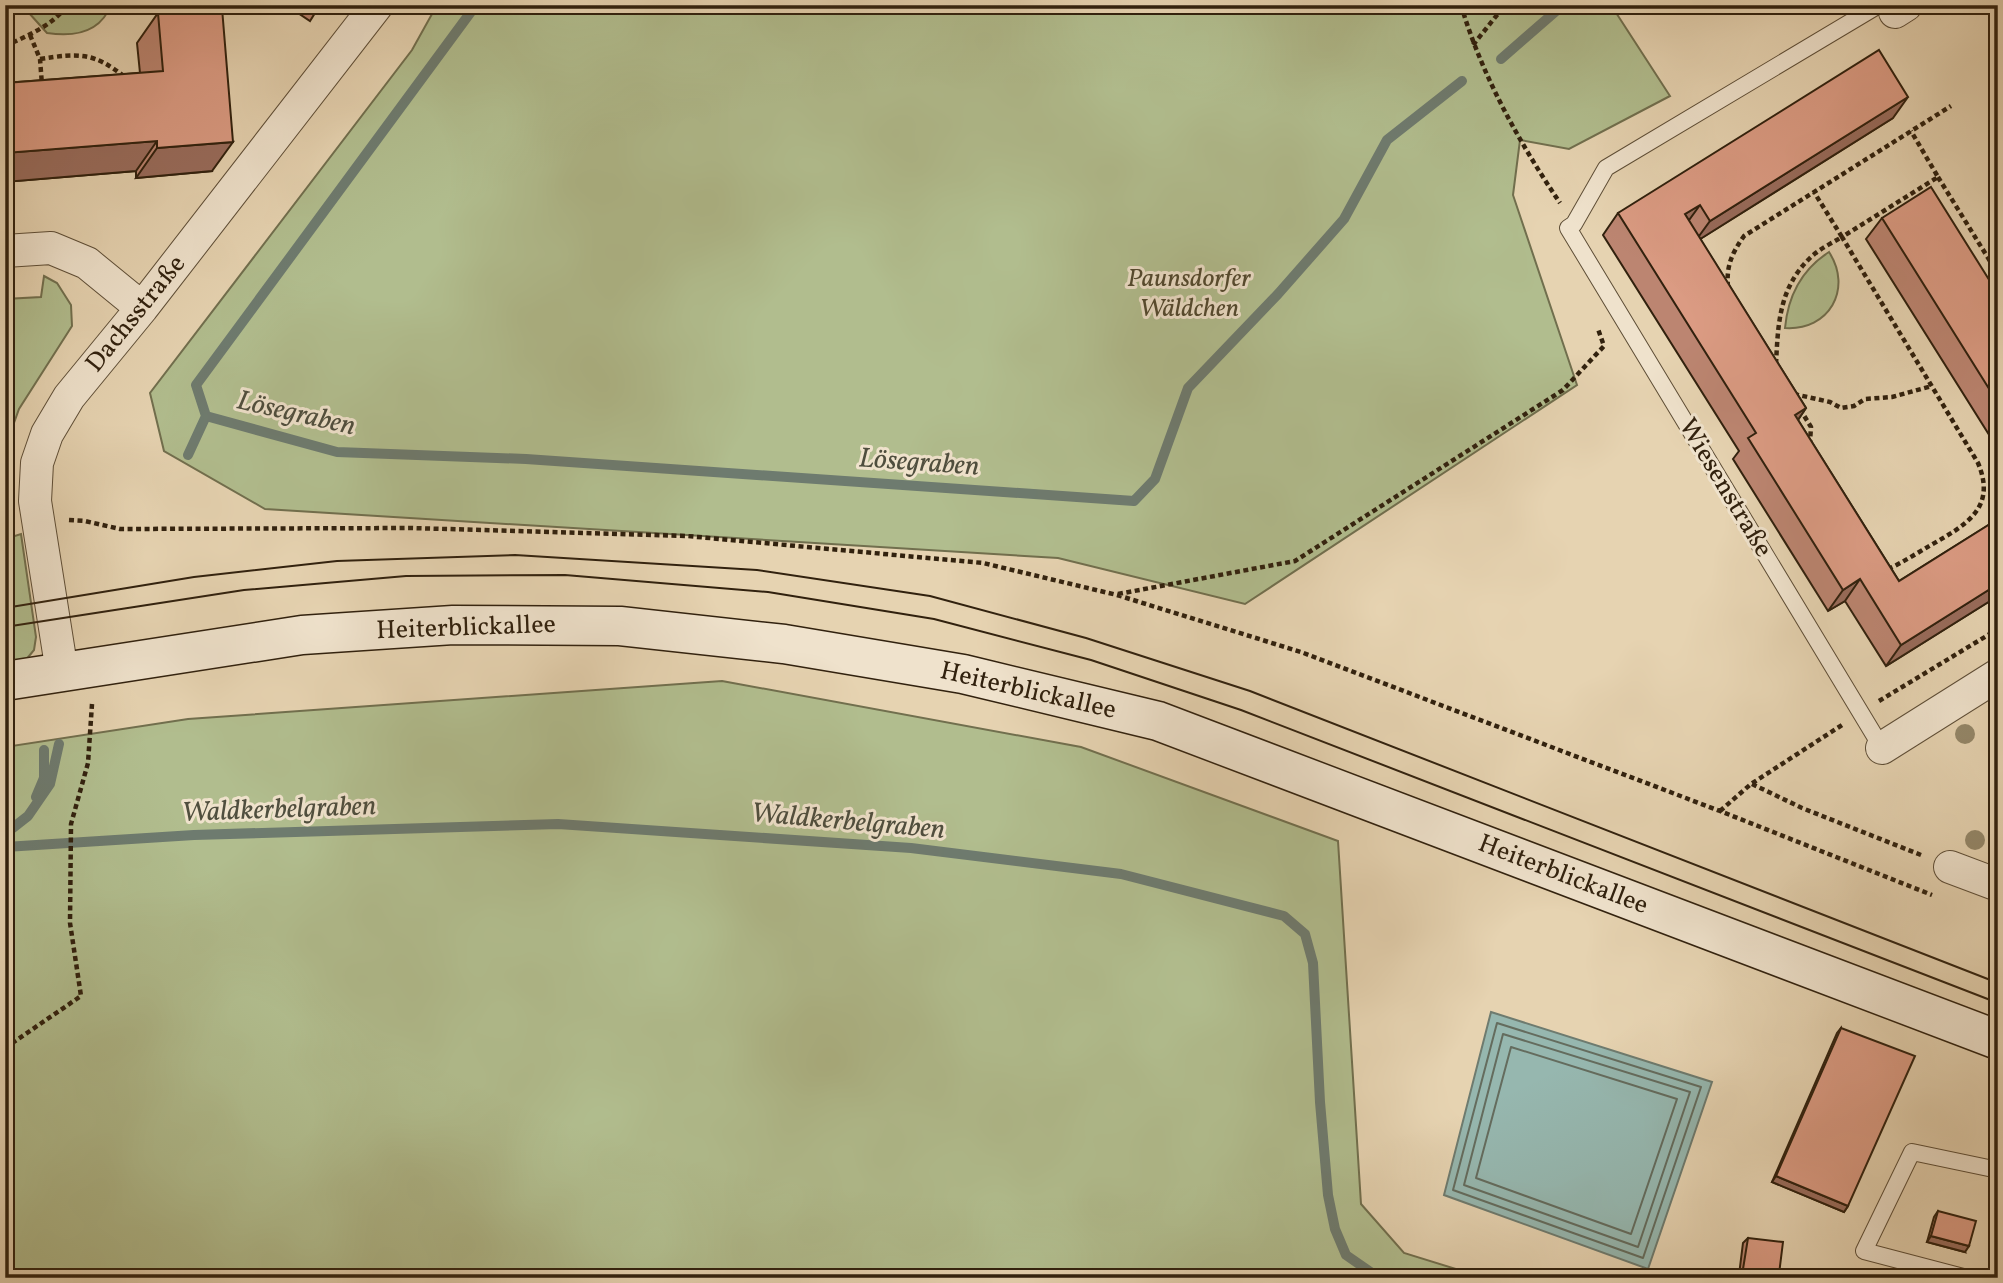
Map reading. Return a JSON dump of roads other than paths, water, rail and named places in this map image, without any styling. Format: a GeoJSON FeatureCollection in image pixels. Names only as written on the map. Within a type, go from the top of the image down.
{"type":"FeatureCollection","features":[{"type":"Feature","properties":{"kind":"main road","name":"Heiterblickallee"},"geometry":{"type":"LineString","coordinates":[[5,681],[77,682],[302,635],[467,625],[620,626],[784,644],[963,674],[1158,721],[1998,1040]]}},
{"type":"Feature","properties":{"kind":"street","name":"Dachsstraße"},"geometry":{"type":"LineString","coordinates":[[77,682],[35,501],[35,476],[41,449],[55,418],[69,397],[142,308],[377,5]]}},
{"type":"Feature","properties":{"kind":"street"},"geometry":{"type":"LineString","coordinates":[[5,251],[51,248],[87,263],[142,308]]}},
{"type":"Feature","properties":{"kind":"street"},"geometry":{"type":"LineString","coordinates":[[1882,748],[1998,674]]}},
{"type":"Feature","properties":{"kind":"street"},"geometry":{"type":"LineString","coordinates":[[1950,867],[1998,885]]}},
{"type":"Feature","properties":{"kind":"lane","name":"Wiesenstraße"},"geometry":{"type":"LineString","coordinates":[[1882,748],[1571,226],[1605,168],[1893,7]]}},
{"type":"Feature","properties":{"kind":"lane"},"geometry":{"type":"LineString","coordinates":[[1967,1278],[1864,1251],[1912,1152],[1998,1170]]}},
{"type":"Feature","properties":{"kind":"water"},"geometry":{"type":"Polygon","coordinates":[[[1491,1012],[1712,1082],[1648,1269],[1444,1195],[1491,1012]]]}},
{"type":"Feature","properties":{"kind":"waterway"},"geometry":{"type":"LineString","coordinates":[[206,416],[196,385],[476,5]]}},
{"type":"Feature","properties":{"kind":"waterway","name":"Lösegraben"},"geometry":{"type":"LineString","coordinates":[[1501,59],[1563,5]]}},
{"type":"Feature","properties":{"kind":"waterway","name":"Lösegraben"},"geometry":{"type":"LineString","coordinates":[[188,455],[206,416],[337,452],[526,459],[1134,501],[1155,479],[1188,388],[1278,294],[1344,219],[1387,140],[1462,81]]}},
{"type":"Feature","properties":{"kind":"waterway","name":"Lösegraben"},"geometry":{"type":"LineString","coordinates":[[5,834],[28,816],[50,784],[59,744]]}},
{"type":"Feature","properties":{"kind":"waterway"},"geometry":{"type":"LineString","coordinates":[[36,797],[44,778],[44,750]]}},
{"type":"Feature","properties":{"kind":"waterway","name":"Waldkerbelgraben"},"geometry":{"type":"LineString","coordinates":[[5,847],[194,835],[558,824],[911,848],[1121,874],[1284,916],[1305,934],[1313,963],[1320,1102],[1328,1195],[1335,1229],[1346,1255],[1372,1273],[1385,1278]]}},
{"type":"Feature","properties":{"kind":"tram line"},"geometry":{"type":"LineString","coordinates":[[5,608],[194,577],[337,561],[515,555],[757,570],[930,596],[1086,638],[1250,691],[1998,983]]}},
{"type":"Feature","properties":{"kind":"tram line"},"geometry":{"type":"LineString","coordinates":[[5,627],[244,590],[406,576],[565,575],[768,592],[934,619],[1091,660],[1241,710],[1998,1003]]}},
{"type":"Feature","properties":{"kind":"park label","name":"Paunsdorfer Wäldchen"},"geometry":{"type":"Point","coordinates":[1189,294]}}]}
